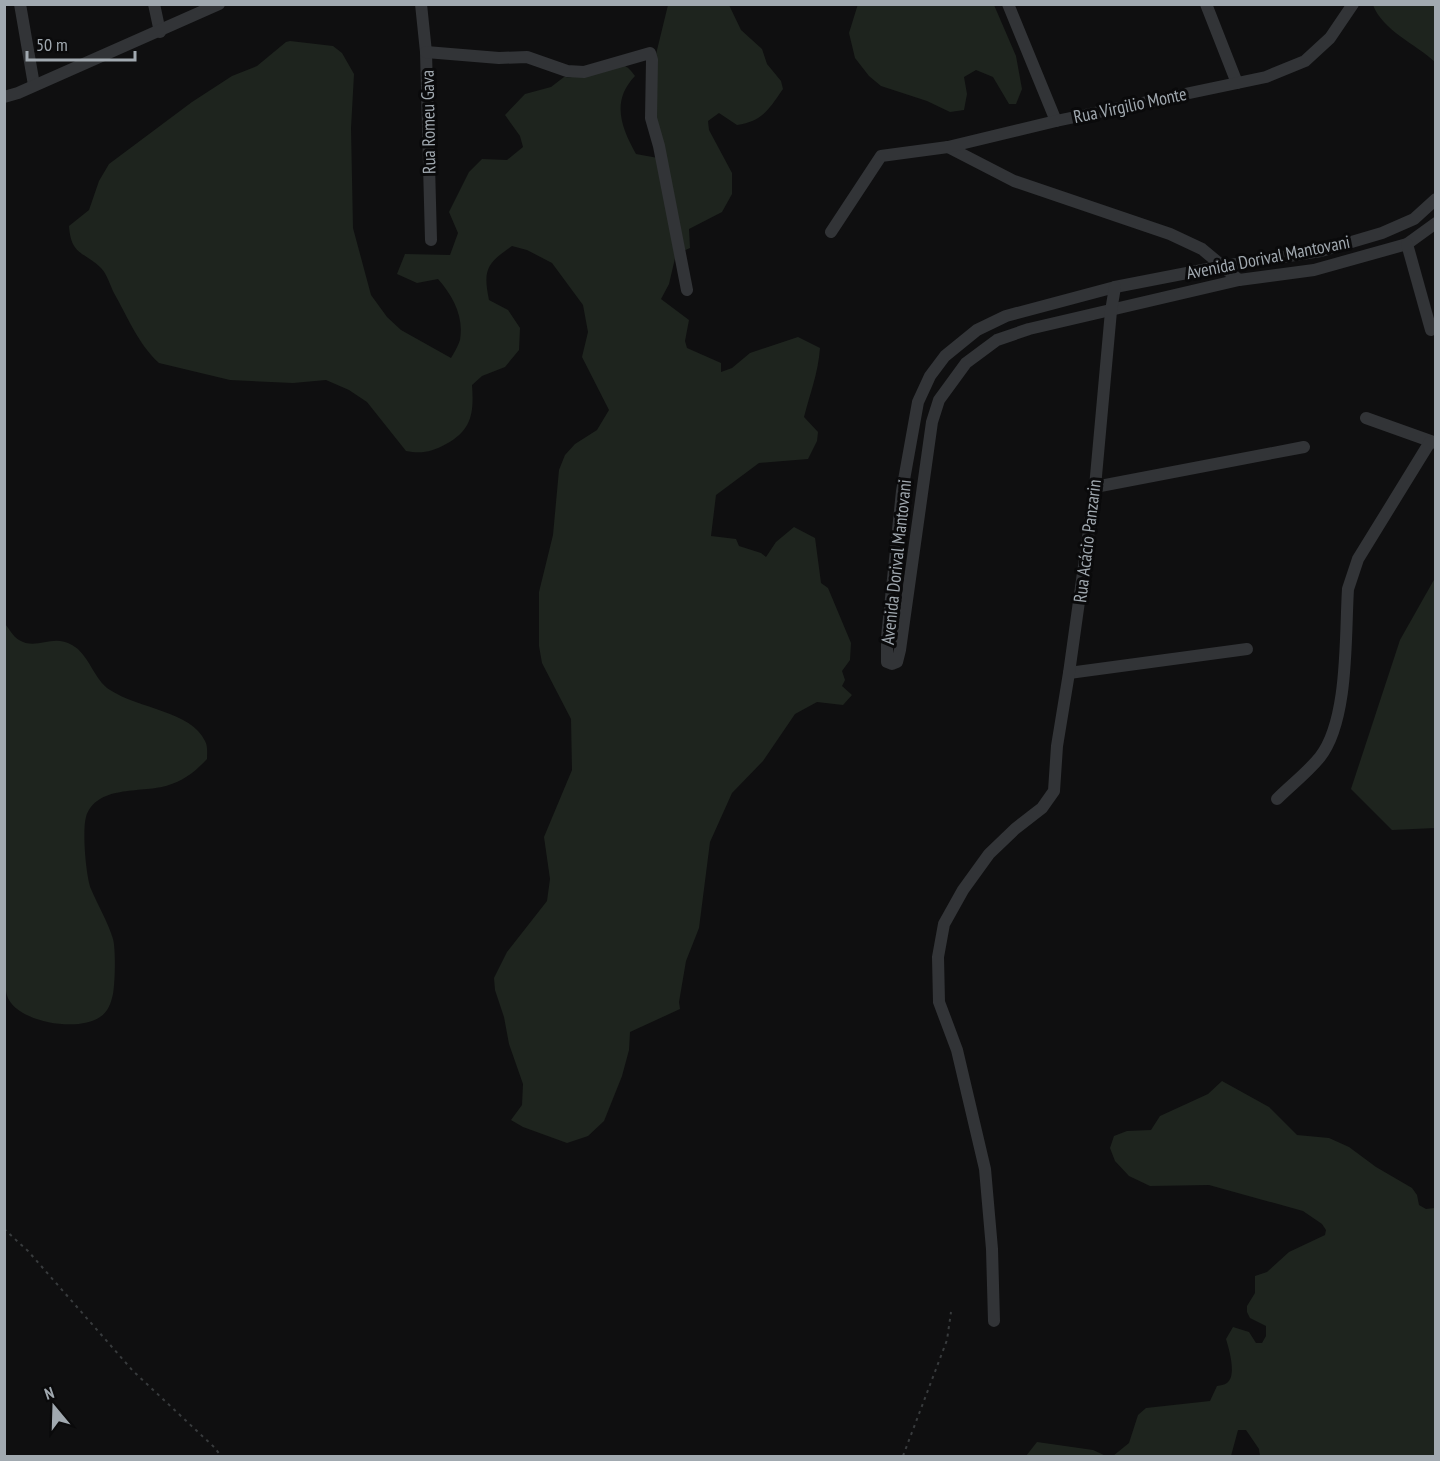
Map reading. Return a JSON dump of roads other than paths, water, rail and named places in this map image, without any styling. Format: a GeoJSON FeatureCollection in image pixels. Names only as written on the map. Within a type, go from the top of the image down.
{"type":"FeatureCollection","features":[{"type":"Feature","properties":{"kind":"street"},"geometry":{"type":"LineString","coordinates":[[20,4],[34,85]]}},
{"type":"Feature","properties":{"kind":"street"},"geometry":{"type":"LineString","coordinates":[[154,4],[160,32]]}},
{"type":"Feature","properties":{"kind":"street"},"geometry":{"type":"LineString","coordinates":[[4,97],[160,32],[219,4]]}},
{"type":"Feature","properties":{"kind":"street","name":"Rua Romeu Gava"},"geometry":{"type":"LineString","coordinates":[[421,4],[426,52],[431,240]]}},
{"type":"Feature","properties":{"kind":"street"},"geometry":{"type":"LineString","coordinates":[[1008,4],[1056,120]]}},
{"type":"Feature","properties":{"kind":"street"},"geometry":{"type":"LineString","coordinates":[[1206,4],[1237,83]]}},
{"type":"Feature","properties":{"kind":"street","name":"Rua Virgilio Monte"},"geometry":{"type":"LineString","coordinates":[[831,232],[881,156],[948,147],[1056,120],[1266,77],[1305,61],[1330,38],[1353,4]]}},
{"type":"Feature","properties":{"kind":"street"},"geometry":{"type":"LineString","coordinates":[[426,52],[499,58],[527,57],[567,72],[584,72],[650,53],[652,60],[651,118],[659,146],[687,290]]}},
{"type":"Feature","properties":{"kind":"street"},"geometry":{"type":"LineString","coordinates":[[948,147],[1014,182],[1170,234],[1202,249],[1239,280]]}},
{"type":"Feature","properties":{"kind":"street","name":"Avenida Dorival Mantovani"},"geometry":{"type":"LineString","coordinates":[[1436,199],[1414,219],[1382,233],[1321,251],[1223,266],[1115,287],[1006,316],[977,330],[945,356],[930,376],[918,402],[902,491],[887,637],[889,663],[897,662],[900,650],[932,422],[939,400],[966,363],[997,340],[1029,328],[1239,280],[1314,270],[1407,244],[1436,222]]}},
{"type":"Feature","properties":{"kind":"street"},"geometry":{"type":"LineString","coordinates":[[1407,244],[1431,330]]}},
{"type":"Feature","properties":{"kind":"street","name":"Rua Acácio Panzarin"},"geometry":{"type":"LineString","coordinates":[[993,1321],[992,1249],[985,1169],[957,1050],[939,1002],[938,957],[944,924],[963,890],[989,854],[1015,829],[1042,808],[1054,791],[1057,746],[1070,673],[1095,487],[1115,287]]}},
{"type":"Feature","properties":{"kind":"street"},"geometry":{"type":"LineString","coordinates":[[1276,799],[1321,756],[1337,724],[1342,695],[1347,589],[1351,574],[1358,559],[1433,442],[1366,418]]}},
{"type":"Feature","properties":{"kind":"street"},"geometry":{"type":"LineString","coordinates":[[1095,487],[1304,447]]}},
{"type":"Feature","properties":{"kind":"street"},"geometry":{"type":"LineString","coordinates":[[1070,673],[1247,649]]}}]}
